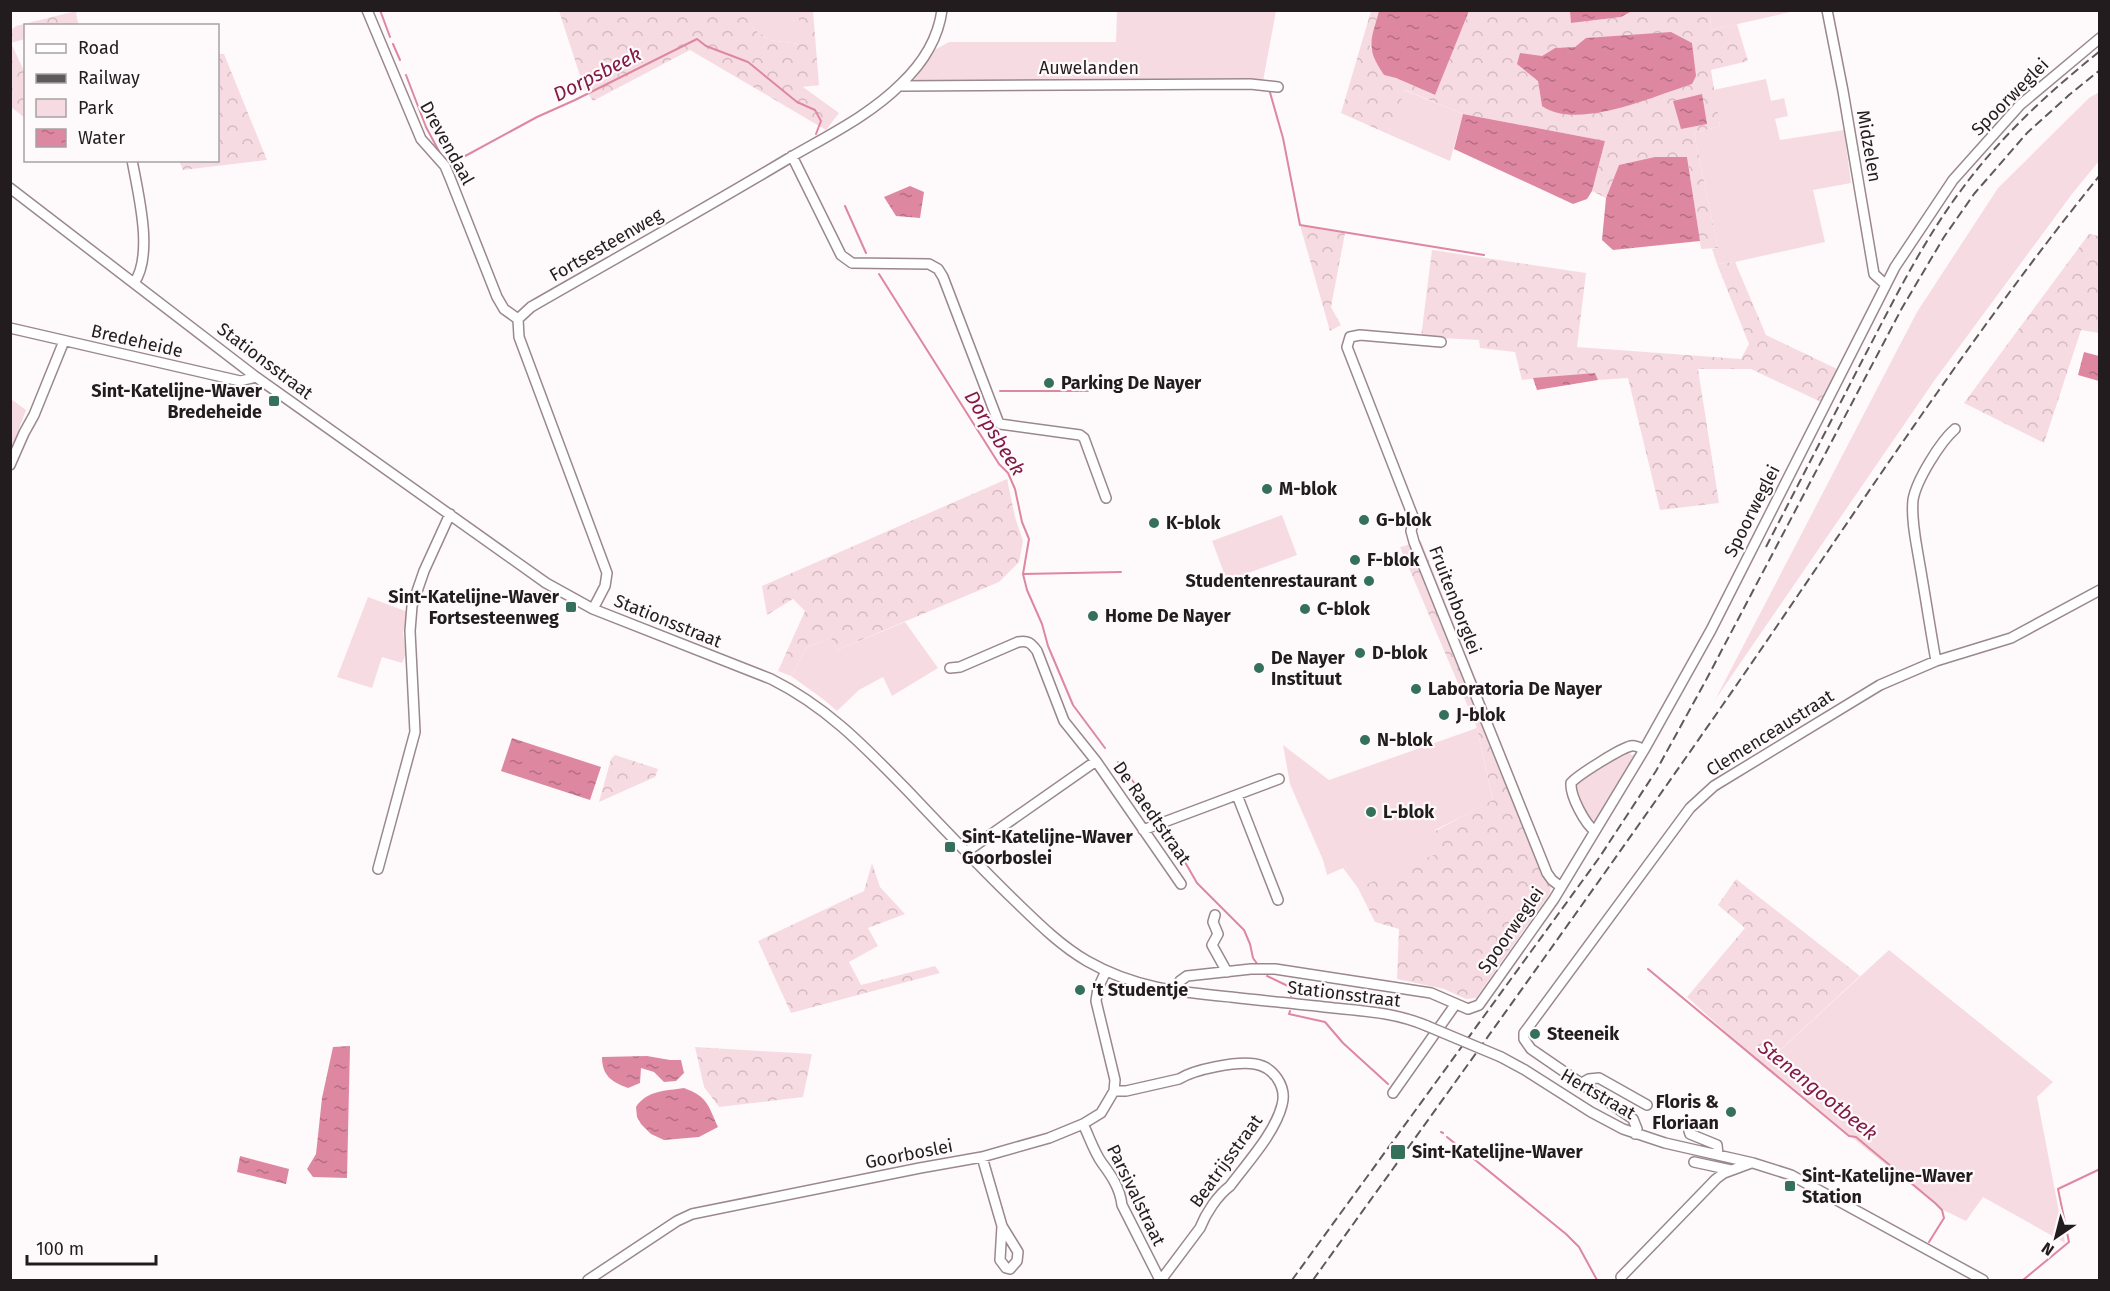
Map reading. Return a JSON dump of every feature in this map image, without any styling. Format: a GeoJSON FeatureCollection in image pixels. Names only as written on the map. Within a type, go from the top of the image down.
{"type":"FeatureCollection","features":[{"type":"Feature","properties":{"kind":"street","name":"Drevendaal"},"geometry":{"type":"LineString","coordinates":[[367,10],[422,139],[445,166],[497,297],[504,309],[518,319]]}},
{"type":"Feature","properties":{"kind":"street","name":"Fortsesteenweg"},"geometry":{"type":"LineString","coordinates":[[518,319],[531,307],[854,120],[900,86],[931,48],[940,28],[942,10]]}},
{"type":"Feature","properties":{"kind":"street","name":"Midzelen"},"geometry":{"type":"LineString","coordinates":[[1827,10],[1874,274],[1885,284]]}},
{"type":"Feature","properties":{"kind":"street","name":"Spoorweglei"},"geometry":{"type":"LineString","coordinates":[[1455,1005],[1468,1010],[1484,1000],[1561,887],[1644,750],[1711,630],[1885,284],[1953,180],[2020,105],[2100,38]]}},
{"type":"Feature","properties":{"kind":"street","name":"Auwelanden"},"geometry":{"type":"LineString","coordinates":[[900,86],[1250,84],[1278,87]]}},
{"type":"Feature","properties":{"kind":"street"},"geometry":{"type":"LineString","coordinates":[[792,156],[841,255],[852,263],[929,264],[938,269],[1000,424],[1080,435],[1084,438],[1106,498]]}},
{"type":"Feature","properties":{"kind":"street"},"geometry":{"type":"LineString","coordinates":[[132,162],[140,201],[143,251],[134,283]]}},
{"type":"Feature","properties":{"kind":"street","name":"Stationsstraat"},"geometry":{"type":"LineString","coordinates":[[10,188],[256,377],[546,583],[593,609],[771,680],[797,693],[841,725],[966,852],[1059,941],[1106,971],[1149,987],[1176,992],[1390,1014],[1427,1026],[1501,1057]]}},
{"type":"Feature","properties":{"kind":"street"},"geometry":{"type":"LineString","coordinates":[[518,319],[519,337],[607,573],[605,586],[593,609]]}},
{"type":"Feature","properties":{"kind":"street","name":"Bredeheide"},"geometry":{"type":"LineString","coordinates":[[10,328],[240,381],[256,377]]}},
{"type":"Feature","properties":{"kind":"street","name":"Fruitenborglei"},"geometry":{"type":"LineString","coordinates":[[1441,342],[1360,335],[1350,337],[1347,347],[1414,519],[1411,531],[1414,542],[1456,649],[1547,873],[1561,887]]}},
{"type":"Feature","properties":{"kind":"street"},"geometry":{"type":"LineString","coordinates":[[10,465],[64,341]]}},
{"type":"Feature","properties":{"kind":"street"},"geometry":{"type":"LineString","coordinates":[[1936,661],[1916,539],[1913,501],[1927,469],[1955,429]]}},
{"type":"Feature","properties":{"kind":"street"},"geometry":{"type":"LineString","coordinates":[[378,868],[415,732],[410,631],[412,606],[424,571],[450,514]]}},
{"type":"Feature","properties":{"kind":"street","name":"Clemenceaustraat"},"geometry":{"type":"LineString","coordinates":[[1635,1134],[1633,1119],[1531,1049],[1524,1039],[1524,1033],[1690,808],[1714,786],[1880,685],[1936,661],[2011,638],[2100,590]]}},
{"type":"Feature","properties":{"kind":"street","name":"De Raedtstraat"},"geometry":{"type":"LineString","coordinates":[[950,668],[1018,642],[1032,643],[1064,721],[1096,761],[1181,884]]}},
{"type":"Feature","properties":{"kind":"street"},"geometry":{"type":"LineString","coordinates":[[1595,831],[1587,824],[1579,809],[1570,788],[1571,783],[1592,766],[1598,765],[1629,746],[1637,746],[1644,750]]}},
{"type":"Feature","properties":{"kind":"street"},"geometry":{"type":"LineString","coordinates":[[966,852],[1096,761]]}},
{"type":"Feature","properties":{"kind":"street"},"geometry":{"type":"LineString","coordinates":[[1143,830],[1279,779]]}},
{"type":"Feature","properties":{"kind":"street"},"geometry":{"type":"LineString","coordinates":[[1237,795],[1278,900]]}},
{"type":"Feature","properties":{"kind":"street"},"geometry":{"type":"LineString","coordinates":[[1215,915],[1213,922],[1218,934],[1212,945],[1227,972]]}},
{"type":"Feature","properties":{"kind":"street","name":"Stationsstraat"},"geometry":{"type":"LineString","coordinates":[[1176,992],[1180,981],[1187,976],[1251,969],[1275,969],[1431,993],[1455,1005]]}},
{"type":"Feature","properties":{"kind":"street"},"geometry":{"type":"LineString","coordinates":[[1106,971],[1098,988],[1096,1001],[1115,1080],[1114,1091]]}},
{"type":"Feature","properties":{"kind":"street"},"geometry":{"type":"LineString","coordinates":[[1394,1093],[1455,1005]]}},
{"type":"Feature","properties":{"kind":"street","name":"Hertstraat"},"geometry":{"type":"LineString","coordinates":[[1501,1057],[1608,1122],[1635,1134],[1753,1163],[1791,1175],[1983,1281]]}},
{"type":"Feature","properties":{"kind":"street","name":"Beatrijsstraat"},"geometry":{"type":"LineString","coordinates":[[1114,1091],[1179,1079],[1187,1074],[1230,1065],[1250,1064],[1270,1070],[1277,1077],[1282,1088],[1283,1105],[1272,1129],[1203,1219],[1200,1228],[1161,1281]]}},
{"type":"Feature","properties":{"kind":"street"},"geometry":{"type":"LineString","coordinates":[[1582,1083],[1588,1079],[1599,1078],[1647,1105]]}},
{"type":"Feature","properties":{"kind":"street","name":"Goorboslei"},"geometry":{"type":"LineString","coordinates":[[588,1281],[677,1221],[692,1214],[982,1157],[1049,1138],[1083,1124],[1101,1113],[1114,1091]]}},
{"type":"Feature","properties":{"kind":"street","name":"Parsivalstraat"},"geometry":{"type":"LineString","coordinates":[[1083,1124],[1121,1195],[1122,1204],[1161,1281]]}},
{"type":"Feature","properties":{"kind":"street"},"geometry":{"type":"LineString","coordinates":[[1690,1125],[1690,1134],[1717,1145],[1718,1155]]}},
{"type":"Feature","properties":{"kind":"street"},"geometry":{"type":"LineString","coordinates":[[982,1157],[1002,1226]]}},
{"type":"Feature","properties":{"kind":"street"},"geometry":{"type":"LineString","coordinates":[[1694,1162],[1731,1170]]}},
{"type":"Feature","properties":{"kind":"street"},"geometry":{"type":"LineString","coordinates":[[1621,1277],[1716,1179],[1731,1170],[1753,1163]]}},
{"type":"Feature","properties":{"kind":"green space"},"geometry":{"type":"Polygon","coordinates":[[[76,11],[78,24],[24,24],[76,11]]]}},
{"type":"Feature","properties":{"kind":"green space"},"geometry":{"type":"Polygon","coordinates":[[[559,11],[752,11],[752,28],[770,40],[799,44],[799,11],[813,11],[819,85],[803,87],[839,113],[826,130],[690,50],[593,101],[584,88],[559,11]]]}},
{"type":"Feature","properties":{"kind":"green space"},"geometry":{"type":"Polygon","coordinates":[[[752,11],[799,11],[799,44],[770,40],[752,28],[752,11]]]}},
{"type":"Feature","properties":{"kind":"green space"},"geometry":{"type":"Polygon","coordinates":[[[1117,11],[1276,11],[1263,81],[1241,78],[913,82],[936,49],[949,42],[1116,42],[1117,11]]]}},
{"type":"Feature","properties":{"kind":"green space"},"geometry":{"type":"Polygon","coordinates":[[[1371,11],[1379,11],[1370,47],[1384,75],[1434,95],[1469,11],[1570,11],[1572,23],[1621,17],[1632,11],[1710,11],[1711,30],[1737,24],[1748,61],[1711,70],[1720,126],[1694,133],[1718,248],[1701,249],[1687,157],[1619,165],[1606,198],[1592,191],[1605,141],[1463,114],[1405,90],[1388,134],[1341,113],[1371,11]],[[1575,47],[1555,48],[1542,56],[1538,81],[1542,106],[1575,47]]]}},
{"type":"Feature","properties":{"kind":"green space"},"geometry":{"type":"Polygon","coordinates":[[[1710,11],[1795,11],[1711,30],[1710,11]]]}},
{"type":"Feature","properties":{"kind":"green space"},"geometry":{"type":"Polygon","coordinates":[[[24,24],[24,39],[11,43],[11,30],[24,24]]]}},
{"type":"Feature","properties":{"kind":"green space"},"geometry":{"type":"Polygon","coordinates":[[[11,43],[24,71],[24,117],[11,107],[11,43]]]}},
{"type":"Feature","properties":{"kind":"green space"},"geometry":{"type":"Polygon","coordinates":[[[219,54],[224,54],[267,160],[183,170],[179,162],[219,162],[219,54]]]}},
{"type":"Feature","properties":{"kind":"green space"},"geometry":{"type":"Polygon","coordinates":[[[1766,79],[1771,101],[1784,98],[1788,116],[1775,119],[1780,140],[1844,130],[1851,183],[1813,190],[1825,242],[1717,264],[1712,249],[1718,248],[1694,133],[1720,126],[1713,90],[1766,79]]]}},
{"type":"Feature","properties":{"kind":"green space"},"geometry":{"type":"Polygon","coordinates":[[[1404,90],[1463,114],[1450,161],[1388,134],[1404,90]]]}},
{"type":"Feature","properties":{"kind":"green space"},"geometry":{"type":"Polygon","coordinates":[[[2099,92],[2099,161],[2072,194],[1934,381],[1715,700],[1917,312],[1998,188],[2089,98],[2099,92]]]}},
{"type":"Feature","properties":{"kind":"green space"},"geometry":{"type":"Polygon","coordinates":[[[1300,225],[1345,233],[1331,307],[1341,325],[1330,331],[1300,225]]]}},
{"type":"Feature","properties":{"kind":"green space"},"geometry":{"type":"Polygon","coordinates":[[[2089,234],[2099,236],[2099,333],[2081,330],[2044,443],[1964,403],[2089,234]]]}},
{"type":"Feature","properties":{"kind":"green space"},"geometry":{"type":"Polygon","coordinates":[[[1432,250],[1586,273],[1577,347],[1741,359],[1749,344],[1717,264],[1735,262],[1766,335],[1837,369],[1821,402],[1751,369],[1698,369],[1719,503],[1660,510],[1628,378],[1598,380],[1594,373],[1522,380],[1515,352],[1480,348],[1479,340],[1421,337],[1432,250]]]}},
{"type":"Feature","properties":{"kind":"green space"},"geometry":{"type":"Polygon","coordinates":[[[11,399],[26,410],[11,450],[11,399]]]}},
{"type":"Feature","properties":{"kind":"green space"},"geometry":{"type":"Polygon","coordinates":[[[1007,479],[1023,541],[1019,562],[999,582],[837,650],[831,638],[807,647],[791,676],[778,671],[805,611],[793,599],[767,615],[762,586],[1007,479]]]}},
{"type":"Feature","properties":{"kind":"green space"},"geometry":{"type":"Polygon","coordinates":[[[1282,515],[1297,555],[1227,581],[1212,541],[1282,515]]]}},
{"type":"Feature","properties":{"kind":"green space"},"geometry":{"type":"Polygon","coordinates":[[[1421,541],[1553,873],[1550,893],[1476,998],[1466,999],[1444,989],[1397,979],[1399,929],[1375,922],[1358,888],[1443,851],[1435,831],[1493,800],[1477,728],[1400,547],[1421,541]]]}},
{"type":"Feature","properties":{"kind":"green space"},"geometry":{"type":"Polygon","coordinates":[[[368,597],[408,612],[403,633],[406,654],[402,663],[382,657],[372,688],[337,677],[368,597]]]}},
{"type":"Feature","properties":{"kind":"green space"},"geometry":{"type":"Polygon","coordinates":[[[905,622],[938,668],[892,696],[883,677],[859,690],[837,711],[791,676],[807,647],[831,638],[837,650],[905,622]]]}},
{"type":"Feature","properties":{"kind":"green space"},"geometry":{"type":"Polygon","coordinates":[[[1477,728],[1493,801],[1435,830],[1444,851],[1368,895],[1358,888],[1343,868],[1327,875],[1323,860],[1290,784],[1283,745],[1329,780],[1477,728]]]}},
{"type":"Feature","properties":{"kind":"green space"},"geometry":{"type":"Polygon","coordinates":[[[1627,752],[1632,755],[1638,753],[1596,821],[1589,819],[1578,798],[1575,785],[1613,758],[1627,752]]]}},
{"type":"Feature","properties":{"kind":"green space"},"geometry":{"type":"Polygon","coordinates":[[[615,755],[658,769],[655,777],[599,802],[611,759],[615,755]]]}},
{"type":"Feature","properties":{"kind":"green space"},"geometry":{"type":"Polygon","coordinates":[[[872,863],[880,887],[905,914],[868,928],[878,946],[849,962],[861,985],[935,966],[940,973],[791,1013],[758,941],[864,891],[872,863]]]}},
{"type":"Feature","properties":{"kind":"green space"},"geometry":{"type":"Polygon","coordinates":[[[1736,879],[1860,976],[1763,1066],[1687,997],[1745,928],[1718,905],[1736,879]]]}},
{"type":"Feature","properties":{"kind":"green space"},"geometry":{"type":"Polygon","coordinates":[[[1889,950],[2053,1082],[2037,1097],[2065,1243],[1983,1197],[1966,1221],[1941,1209],[1763,1066],[1889,950]]]}},
{"type":"Feature","properties":{"kind":"green space"},"geometry":{"type":"Polygon","coordinates":[[[695,1047],[812,1054],[803,1097],[719,1107],[704,1087],[695,1047]]]}},
{"type":"Feature","properties":{"kind":"water"},"geometry":{"type":"Polygon","coordinates":[[[1570,10],[1632,11],[1621,17],[1571,23],[1570,10]]]}},
{"type":"Feature","properties":{"kind":"water"},"geometry":{"type":"Polygon","coordinates":[[[1379,11],[1469,11],[1435,95],[1384,75],[1374,57],[1371,44],[1379,11]]]}},
{"type":"Feature","properties":{"kind":"water"},"geometry":{"type":"Polygon","coordinates":[[[1671,32],[1692,43],[1696,76],[1692,84],[1616,109],[1575,115],[1557,113],[1542,106],[1538,81],[1517,64],[1520,53],[1542,56],[1555,48],[1575,47],[1586,38],[1671,32]]]}},
{"type":"Feature","properties":{"kind":"water"},"geometry":{"type":"Polygon","coordinates":[[[1702,94],[1707,124],[1681,129],[1673,101],[1702,94]]]}},
{"type":"Feature","properties":{"kind":"water"},"geometry":{"type":"Polygon","coordinates":[[[1463,114],[1605,141],[1592,191],[1587,199],[1573,204],[1454,149],[1463,114]]]}},
{"type":"Feature","properties":{"kind":"water"},"geometry":{"type":"Polygon","coordinates":[[[1655,157],[1687,157],[1700,241],[1613,250],[1602,240],[1606,198],[1619,165],[1655,157]]]}},
{"type":"Feature","properties":{"kind":"water"},"geometry":{"type":"Polygon","coordinates":[[[910,186],[924,192],[920,218],[896,216],[884,197],[910,186]]]}},
{"type":"Feature","properties":{"kind":"water"},"geometry":{"type":"Polygon","coordinates":[[[2084,352],[2099,356],[2099,381],[2078,375],[2084,352]]]}},
{"type":"Feature","properties":{"kind":"water"},"geometry":{"type":"Polygon","coordinates":[[[1595,373],[1598,380],[1537,390],[1533,378],[1595,373]]]}},
{"type":"Feature","properties":{"kind":"water"},"geometry":{"type":"Polygon","coordinates":[[[512,738],[601,767],[590,800],[501,771],[512,738]]]}},
{"type":"Feature","properties":{"kind":"water"},"geometry":{"type":"Polygon","coordinates":[[[350,1046],[347,1178],[313,1177],[307,1169],[316,1154],[322,1098],[333,1047],[350,1046]]]}},
{"type":"Feature","properties":{"kind":"water"},"geometry":{"type":"Polygon","coordinates":[[[647,1056],[681,1060],[684,1073],[676,1081],[664,1082],[654,1072],[641,1068],[640,1083],[628,1088],[609,1077],[602,1064],[602,1057],[647,1056]]]}},
{"type":"Feature","properties":{"kind":"water"},"geometry":{"type":"Polygon","coordinates":[[[684,1088],[703,1098],[718,1127],[699,1137],[664,1140],[651,1134],[637,1117],[636,1107],[640,1101],[651,1094],[684,1088]]]}},
{"type":"Feature","properties":{"kind":"water"},"geometry":{"type":"Polygon","coordinates":[[[240,1156],[289,1169],[286,1184],[237,1172],[240,1156]]]}},
{"type":"Feature","properties":{"kind":"waterway","name":"Dorpsbeek"},"geometry":{"type":"LineString","coordinates":[[380,10],[390,37]]}},
{"type":"Feature","properties":{"kind":"waterway","name":"Dorpsbeek"},"geometry":{"type":"LineString","coordinates":[[446,162],[456,161],[537,117],[697,39],[706,46],[748,62],[797,102],[815,110],[821,121],[816,134]]}},
{"type":"Feature","properties":{"kind":"waterway","name":"Dorpsbeek"},"geometry":{"type":"LineString","coordinates":[[393,44],[400,60]]}},
{"type":"Feature","properties":{"kind":"waterway","name":"Dorpsbeek"},"geometry":{"type":"LineString","coordinates":[[406,75],[426,127],[441,155]]}},
{"type":"Feature","properties":{"kind":"waterway"},"geometry":{"type":"LineString","coordinates":[[1269,89],[1283,138],[1300,225],[1484,255]]}},
{"type":"Feature","properties":{"kind":"waterway","name":"Dorpsbeek"},"geometry":{"type":"LineString","coordinates":[[845,206],[866,253]]}},
{"type":"Feature","properties":{"kind":"waterway","name":"Dorpsbeek"},"geometry":{"type":"LineString","coordinates":[[879,274],[999,464],[1008,473],[1015,489],[1022,522],[1029,539],[1023,574],[1027,590],[1073,705],[1105,748]]}},
{"type":"Feature","properties":{"kind":"waterway"},"geometry":{"type":"LineString","coordinates":[[1000,391],[1088,391]]}},
{"type":"Feature","properties":{"kind":"waterway"},"geometry":{"type":"LineString","coordinates":[[1023,574],[1121,572]]}},
{"type":"Feature","properties":{"kind":"waterway","name":"Dorpsbeek"},"geometry":{"type":"LineString","coordinates":[[1118,762],[1143,799],[1160,819]]}},
{"type":"Feature","properties":{"kind":"waterway","name":"Dorpsbeek"},"geometry":{"type":"LineString","coordinates":[[1166,829],[1197,883],[1244,930],[1253,958],[1258,965]]}},
{"type":"Feature","properties":{"kind":"waterway","name":"Stenengootbeek"},"geometry":{"type":"LineString","coordinates":[[1648,969],[1849,1136],[1856,1137],[1935,1203],[1942,1210],[1944,1218],[1929,1242]]}},
{"type":"Feature","properties":{"kind":"waterway","name":"Dorpsbeek"},"geometry":{"type":"LineString","coordinates":[[1267,976],[1292,988],[1291,996]]}},
{"type":"Feature","properties":{"kind":"waterway","name":"Dorpsbeek"},"geometry":{"type":"LineString","coordinates":[[1290,1011],[1289,1014],[1325,1022],[1343,1043],[1388,1084]]}},
{"type":"Feature","properties":{"kind":"waterway","name":"Dorpsbeek"},"geometry":{"type":"LineString","coordinates":[[1447,1137],[1566,1234],[1579,1247],[1597,1280]]}},
{"type":"Feature","properties":{"kind":"waterway","name":"Stenengootbeek"},"geometry":{"type":"LineString","coordinates":[[2023,1280],[2069,1242],[2058,1189],[2100,1169]]}},
{"type":"Feature","properties":{"kind":"railway"},"geometry":{"type":"LineString","coordinates":[[1766,547],[1897,295],[1947,209],[2009,133],[2062,82],[2100,51]]}},
{"type":"Feature","properties":{"kind":"railway"},"geometry":{"type":"LineString","coordinates":[[1292,1280],[1599,858],[1656,771],[1902,308],[1944,237],[1974,194],[2027,133],[2100,70]]}},
{"type":"Feature","properties":{"kind":"railway"},"geometry":{"type":"LineString","coordinates":[[1313,1280],[1634,831],[1960,361],[2005,298],[2100,175]]}},
{"type":"Feature","properties":{"kind":"place","name":"Parking De Nayer"},"geometry":{"type":"Point","coordinates":[1049,383]}},
{"type":"Feature","properties":{"kind":"place","name":"Sint-Katelijne-Waver Bredeheide"},"geometry":{"type":"Point","coordinates":[274,401]}},
{"type":"Feature","properties":{"kind":"place","name":"M-blok"},"geometry":{"type":"Point","coordinates":[1267,489]}},
{"type":"Feature","properties":{"kind":"place","name":"G-blok"},"geometry":{"type":"Point","coordinates":[1364,520]}},
{"type":"Feature","properties":{"kind":"place","name":"K-blok"},"geometry":{"type":"Point","coordinates":[1154,523]}},
{"type":"Feature","properties":{"kind":"place","name":"F-blok"},"geometry":{"type":"Point","coordinates":[1355,560]}},
{"type":"Feature","properties":{"kind":"place","name":"Studentenrestaurant"},"geometry":{"type":"Point","coordinates":[1369,581]}},
{"type":"Feature","properties":{"kind":"place","name":"Sint-Katelijne-Waver Fortsesteenweg"},"geometry":{"type":"Point","coordinates":[571,607]}},
{"type":"Feature","properties":{"kind":"place","name":"C-blok"},"geometry":{"type":"Point","coordinates":[1305,609]}},
{"type":"Feature","properties":{"kind":"place","name":"Home De Nayer"},"geometry":{"type":"Point","coordinates":[1093,616]}},
{"type":"Feature","properties":{"kind":"place","name":"D-blok"},"geometry":{"type":"Point","coordinates":[1360,653]}},
{"type":"Feature","properties":{"kind":"place","name":"De Nayer Instituut"},"geometry":{"type":"Point","coordinates":[1259,668]}},
{"type":"Feature","properties":{"kind":"place","name":"Laboratoria De Nayer"},"geometry":{"type":"Point","coordinates":[1416,689]}},
{"type":"Feature","properties":{"kind":"place","name":"J-blok"},"geometry":{"type":"Point","coordinates":[1444,715]}},
{"type":"Feature","properties":{"kind":"place","name":"N-blok"},"geometry":{"type":"Point","coordinates":[1365,740]}},
{"type":"Feature","properties":{"kind":"place","name":"L-blok"},"geometry":{"type":"Point","coordinates":[1371,812]}},
{"type":"Feature","properties":{"kind":"place","name":"Sint-Katelijne-Waver Goorboslei"},"geometry":{"type":"Point","coordinates":[950,847]}},
{"type":"Feature","properties":{"kind":"place","name":"'t Studentje"},"geometry":{"type":"Point","coordinates":[1080,990]}},
{"type":"Feature","properties":{"kind":"place","name":"Steeneik"},"geometry":{"type":"Point","coordinates":[1535,1034]}},
{"type":"Feature","properties":{"kind":"place","name":"Floris & Floriaan"},"geometry":{"type":"Point","coordinates":[1731,1112]}},
{"type":"Feature","properties":{"kind":"place","name":"Sint-Katelijne-Waver"},"geometry":{"type":"Point","coordinates":[1398,1152]}},
{"type":"Feature","properties":{"kind":"place","name":"Sint-Katelijne-Waver Station"},"geometry":{"type":"Point","coordinates":[1790,1186]}}]}
